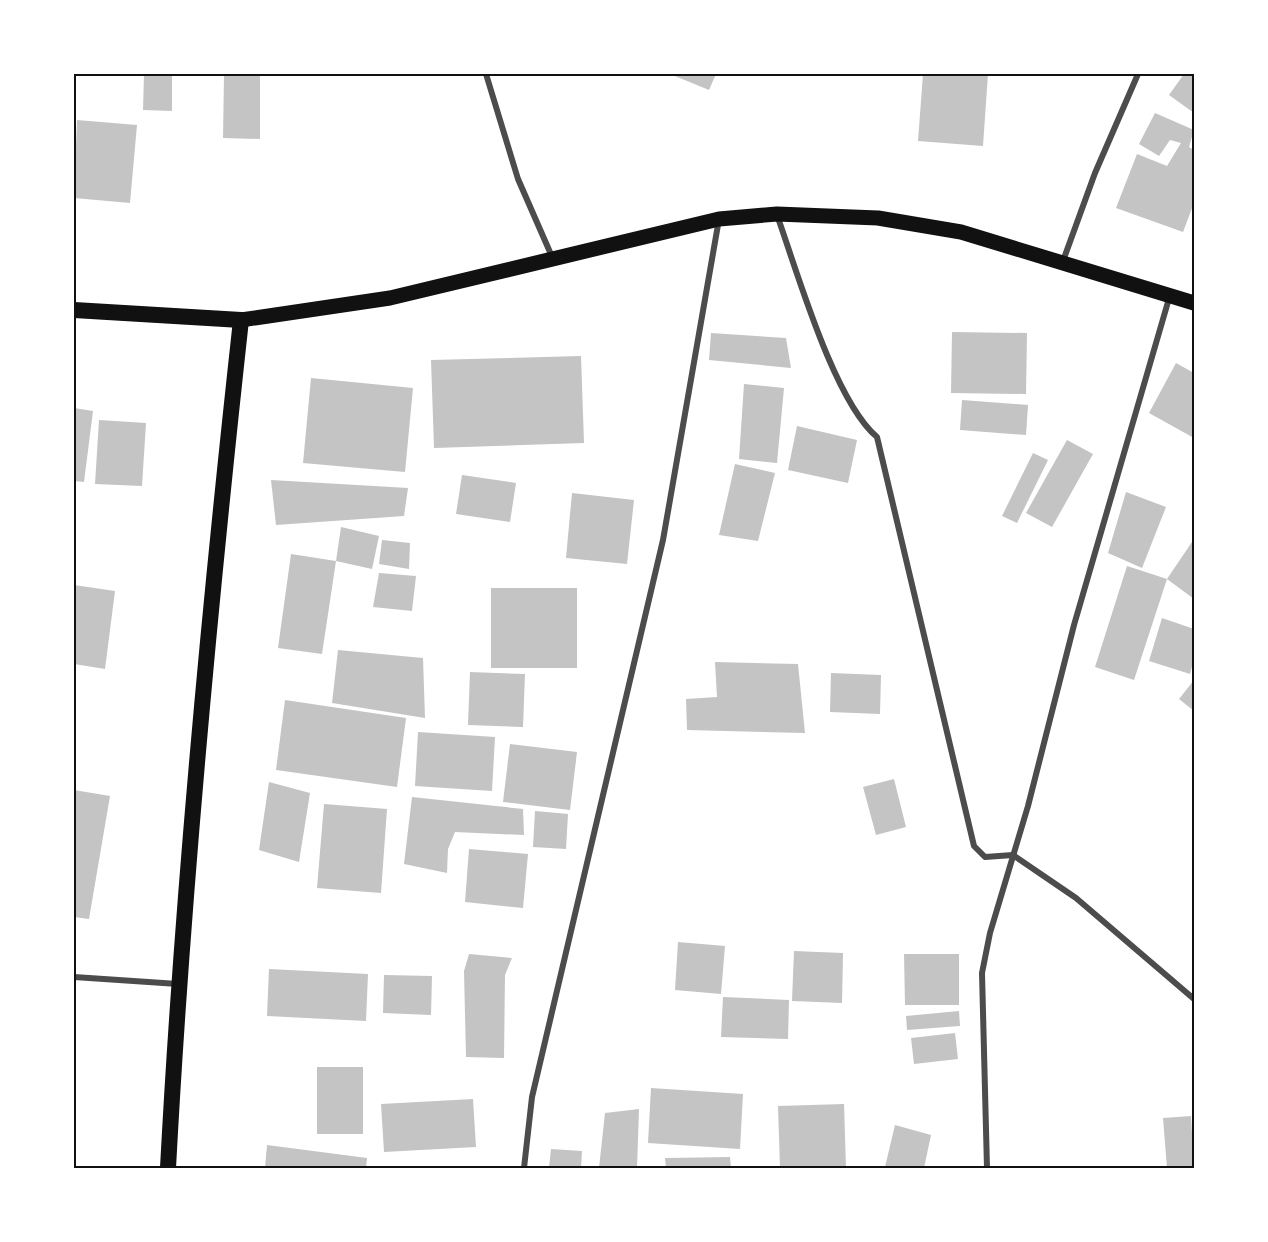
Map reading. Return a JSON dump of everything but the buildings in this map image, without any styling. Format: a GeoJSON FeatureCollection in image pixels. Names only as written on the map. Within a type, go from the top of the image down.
{"type":"FeatureCollection","features":[{"type":"Feature","properties":{"kind":"highway"},"geometry":{"type":"LineString","coordinates":[[74,310],[241,320],[222,488],[178,984],[168,1168]]}},
{"type":"Feature","properties":{"kind":"main road"},"geometry":{"type":"LineString","coordinates":[[241,320],[390,298],[719,219],[777,214],[878,218],[961,232],[1194,303]]}},
{"type":"Feature","properties":{"kind":"street"},"geometry":{"type":"LineString","coordinates":[[486,74],[518,178],[553,259]]}},
{"type":"Feature","properties":{"kind":"street"},"geometry":{"type":"LineString","coordinates":[[1063,262],[1095,172],[1138,74]]}},
{"type":"Feature","properties":{"kind":"street"},"geometry":{"type":"LineString","coordinates":[[777,214],[814,321],[849,401],[858,417],[877,437],[974,846],[985,857],[1013,855],[1076,898],[1194,999]]}},
{"type":"Feature","properties":{"kind":"street"},"geometry":{"type":"LineString","coordinates":[[524,1168],[532,1097],[663,540],[719,219]]}},
{"type":"Feature","properties":{"kind":"street"},"geometry":{"type":"LineString","coordinates":[[987,1168],[982,973],[990,933],[1074,625],[1170,295]]}},
{"type":"Feature","properties":{"kind":"street"},"geometry":{"type":"LineString","coordinates":[[74,977],[178,984]]}}]}
